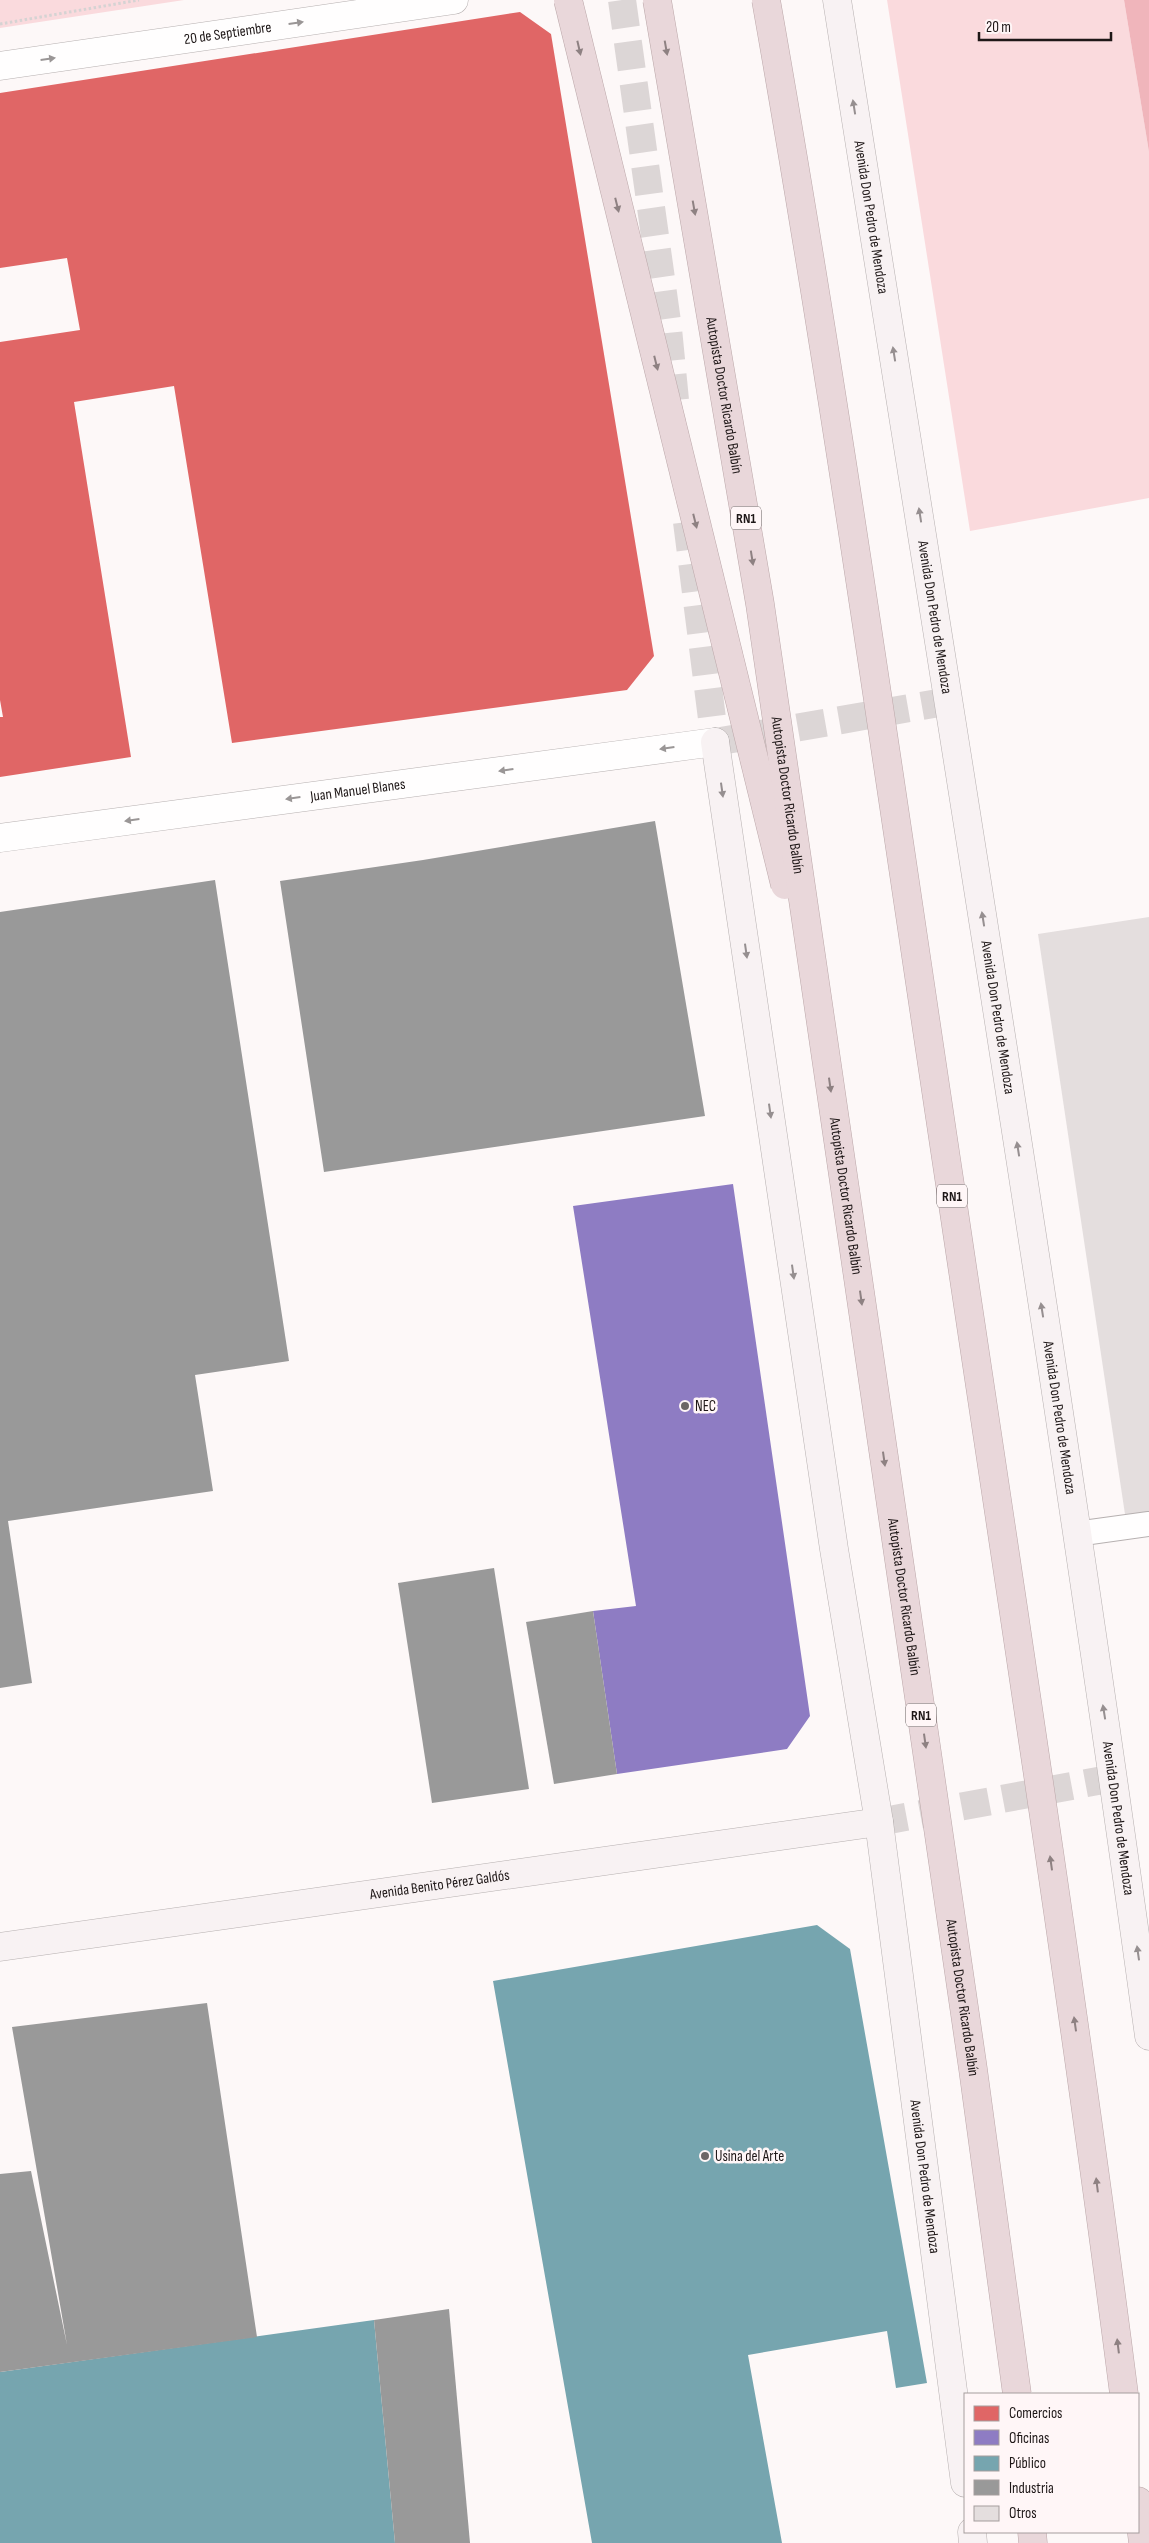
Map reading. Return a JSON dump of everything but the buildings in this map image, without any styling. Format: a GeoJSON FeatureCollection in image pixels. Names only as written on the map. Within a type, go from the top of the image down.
{"type":"FeatureCollection","features":[{"type":"Feature","properties":{"kind":"highway"},"geometry":{"type":"LineString","coordinates":[[568,0],[823,1037]]}},
{"type":"Feature","properties":{"kind":"highway","name":"Autopista Doctor Ricardo Balbín"},"geometry":{"type":"LineString","coordinates":[[657,0],[688,171],[759,595],[971,2059],[1017,2393]]}},
{"type":"Feature","properties":{"kind":"highway","name":"RN1"},"geometry":{"type":"LineString","coordinates":[[766,0],[806,230],[880,713],[1087,2109],[1124,2393]]}},
{"type":"Feature","properties":{"kind":"highway"},"geometry":{"type":"LineString","coordinates":[[1139,2509],[1143,2543]]}},
{"type":"Feature","properties":{"kind":"main road","name":"Avenida Don Pedro de Mendoza"},"geometry":{"type":"LineString","coordinates":[[837,0],[948,691],[1114,1778],[1149,2036]]}},
{"type":"Feature","properties":{"kind":"main road","name":"Avenida Don Pedro de Mendoza"},"geometry":{"type":"LineString","coordinates":[[715,742],[832,1539],[879,1822],[964,2475]]}},
{"type":"Feature","properties":{"kind":"main road","name":"Avenida Benito Pérez Galdós"},"geometry":{"type":"LineString","coordinates":[[0,1947],[879,1822]]}},
{"type":"Feature","properties":{"kind":"street","name":"20 de Septiembre"},"geometry":{"type":"LineString","coordinates":[[0,66],[454,0]]}},
{"type":"Feature","properties":{"kind":"street","name":"Juan Manuel Blanes"},"geometry":{"type":"LineString","coordinates":[[0,838],[715,742]]}},
{"type":"Feature","properties":{"kind":"lane"},"geometry":{"type":"LineString","coordinates":[[1076,1534],[1149,1524]]}},
{"type":"Feature","properties":{"kind":"path"},"geometry":{"type":"LineString","coordinates":[[0,24],[139,0]]}},
{"type":"Feature","properties":{"kind":"shaded area"},"geometry":{"type":"Polygon","coordinates":[[[0,0],[184,0],[0,28],[0,0]]]}},
{"type":"Feature","properties":{"kind":"shaded area"},"geometry":{"type":"Polygon","coordinates":[[[887,0],[1124,0],[1149,152],[1149,498],[970,531],[887,0]]]}},
{"type":"Feature","properties":{"kind":"shaded area"},"geometry":{"type":"Polygon","coordinates":[[[1124,0],[1149,0],[1149,152],[1124,0]]]}},
{"type":"Feature","properties":{"kind":"tunnel"},"geometry":{"type":"LineString","coordinates":[[622,0],[668,329],[675,400]]}},
{"type":"Feature","properties":{"kind":"tunnel"},"geometry":{"type":"LineString","coordinates":[[687,522],[715,742]]}},
{"type":"Feature","properties":{"kind":"tunnel"},"geometry":{"type":"LineString","coordinates":[[715,742],[950,701]]}},
{"type":"Feature","properties":{"kind":"tunnel"},"geometry":{"type":"LineString","coordinates":[[879,1822],[1114,1778]]}},
{"type":"Feature","properties":{"kind":"place","name":"NEC"},"geometry":{"type":"Point","coordinates":[685,1406]}},
{"type":"Feature","properties":{"kind":"place","name":"Usina del Arte"},"geometry":{"type":"Point","coordinates":[705,2156]}}]}
